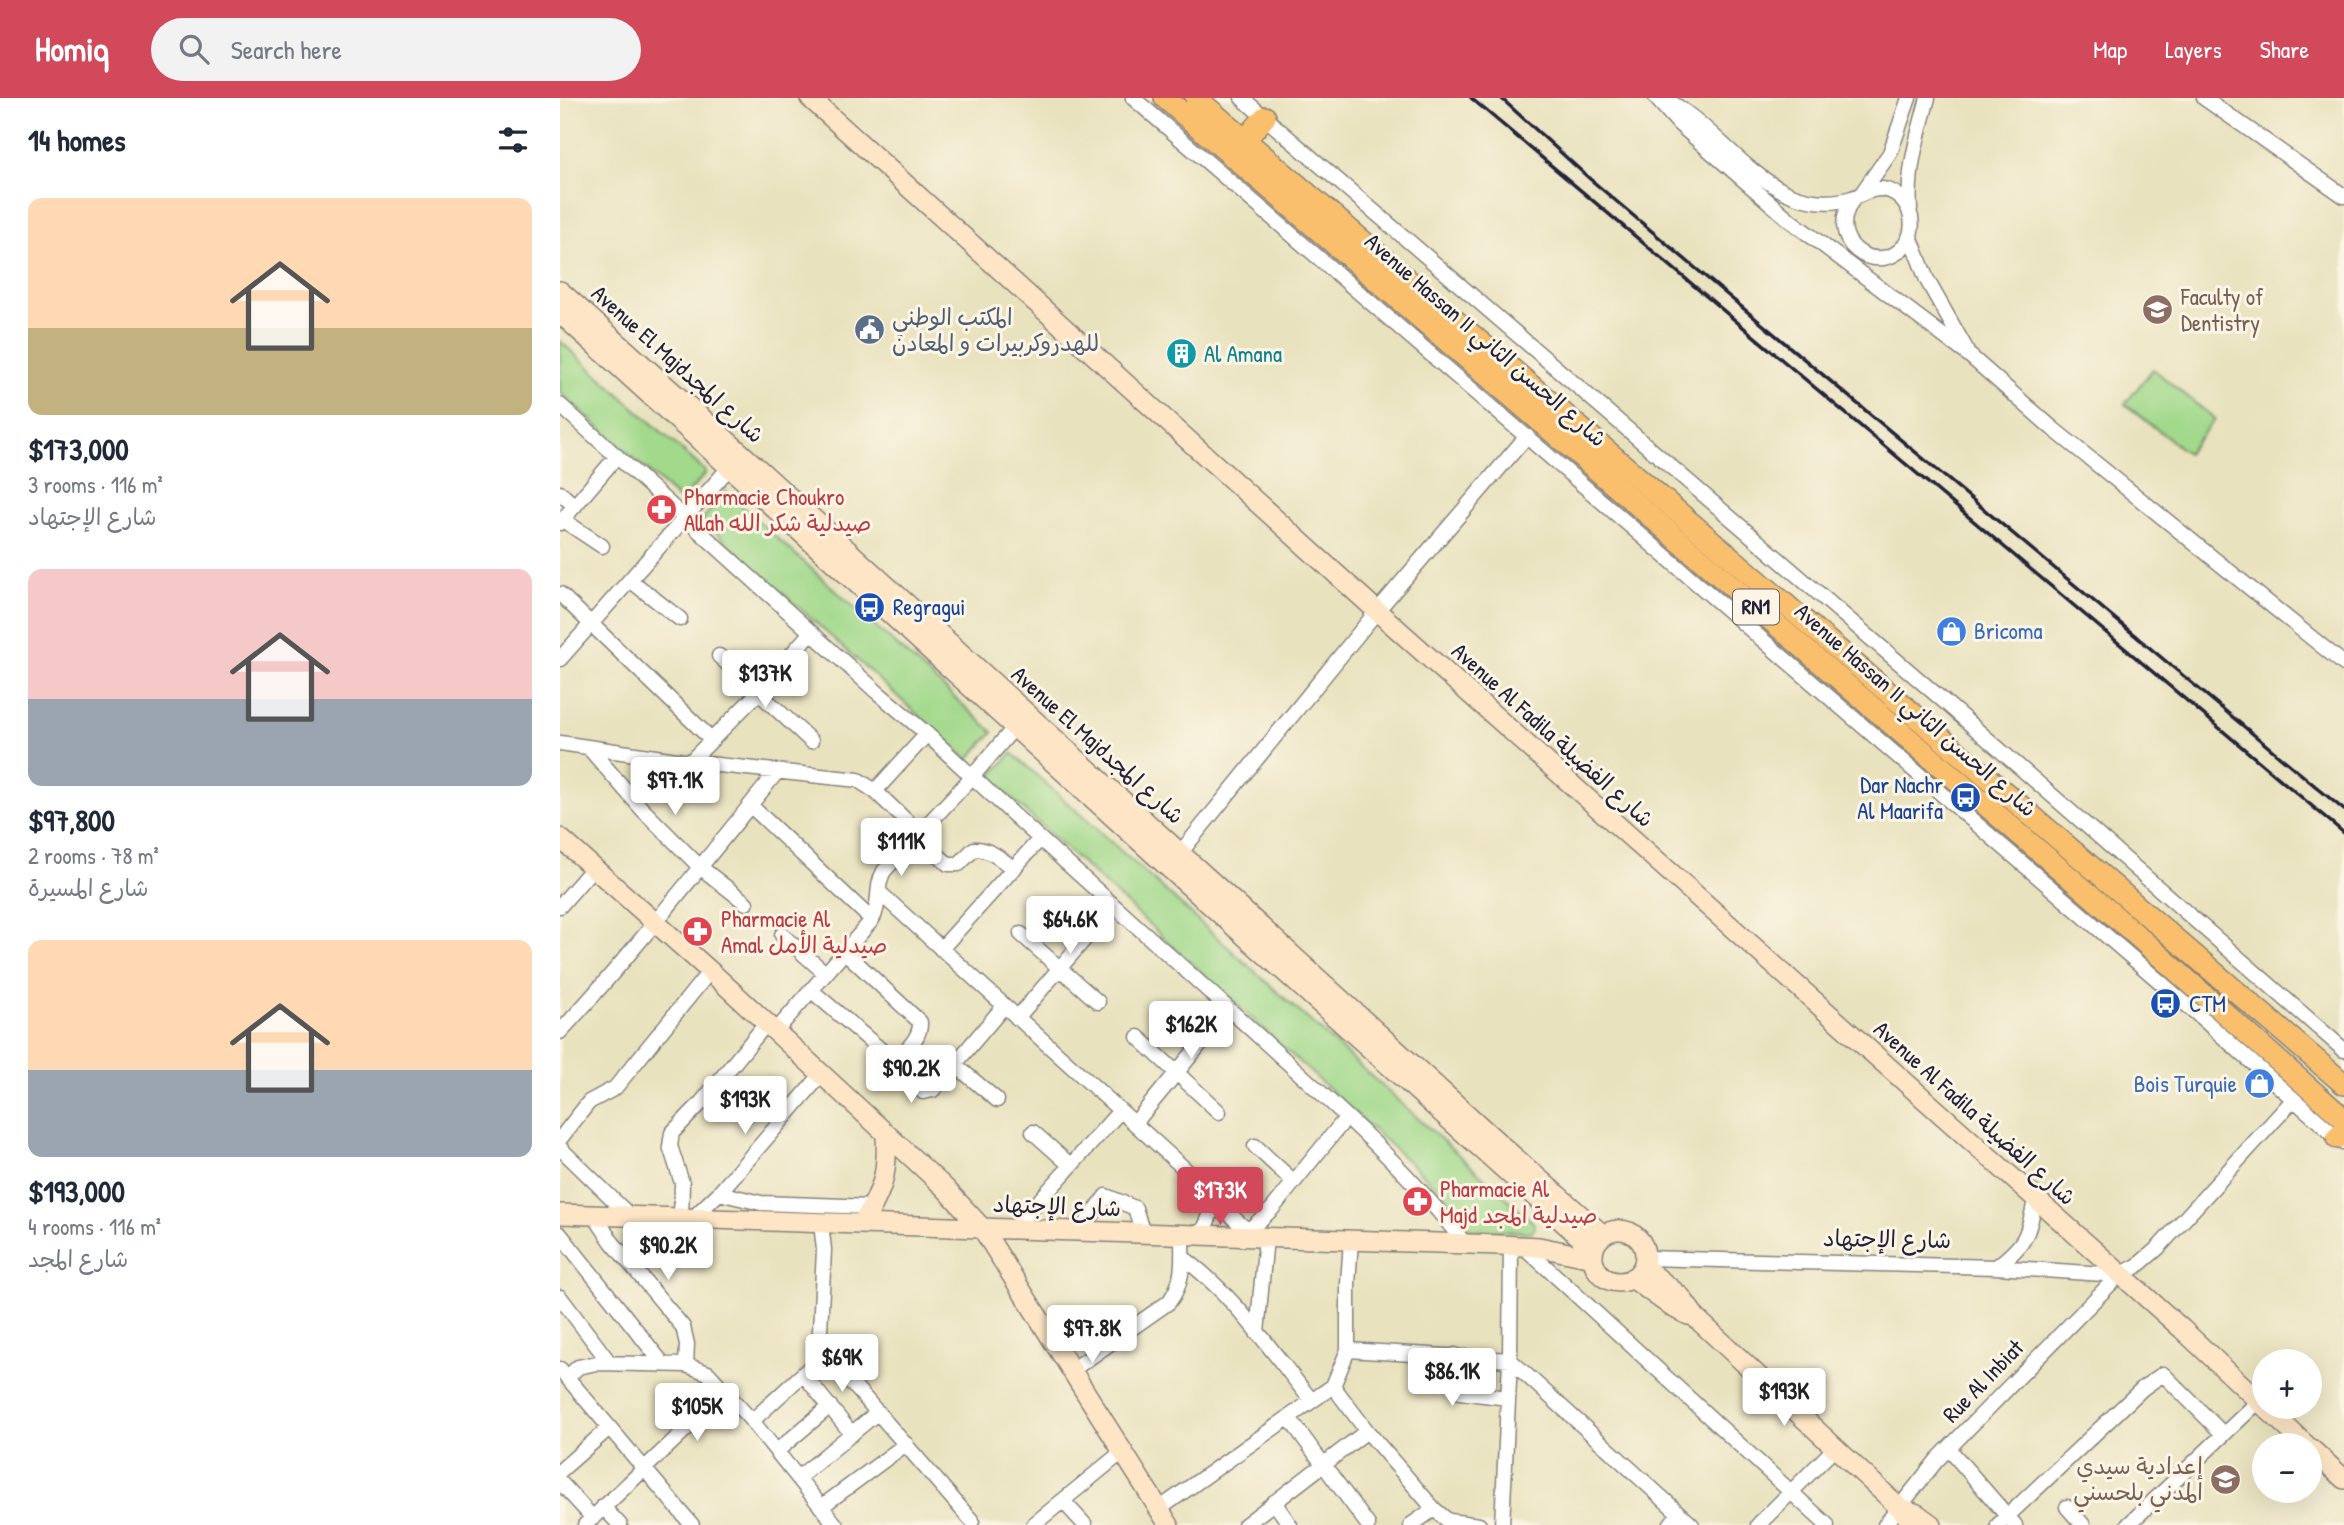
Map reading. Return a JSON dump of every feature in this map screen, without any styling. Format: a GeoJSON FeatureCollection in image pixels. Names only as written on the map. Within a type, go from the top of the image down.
{"type":"FeatureCollection","features":[{"type":"Feature","properties":{"kind":"main road","name":"Avenue Hassan II شارع الحسن الثاني"},"geometry":{"type":"LineString","coordinates":[[1165,98],[1621,504],[2282,1075],[2342,1133]]}},
{"type":"Feature","properties":{"kind":"main road","name":"Avenue Hassan II شارع الحسن الثاني"},"geometry":{"type":"LineString","coordinates":[[1196,98],[2344,1084]]}},
{"type":"Feature","properties":{"kind":"main road"},"geometry":{"type":"LineString","coordinates":[[1245,140],[1265,117]]}},
{"type":"Feature","properties":{"kind":"street","name":"Avenue Al Fadila شارع الفضيلة"},"geometry":{"type":"LineString","coordinates":[[810,98],[1377,611],[2035,1200],[2123,1273],[2252,1395]]}},
{"type":"Feature","properties":{"kind":"street"},"geometry":{"type":"LineString","coordinates":[[1133,98],[1527,436],[1621,504]]}},
{"type":"Feature","properties":{"kind":"street"},"geometry":{"type":"LineString","coordinates":[[1242,98],[1946,703],[2344,1050]]}},
{"type":"Feature","properties":{"kind":"street"},"geometry":{"type":"LineString","coordinates":[[1656,98],[1678,123],[1779,211],[1970,356],[2052,428],[2344,664]]}},
{"type":"Feature","properties":{"kind":"street"},"geometry":{"type":"LineString","coordinates":[[1663,98],[1687,113],[1770,184],[1788,194],[1804,200],[1822,202],[1858,195],[1873,189],[1884,189],[1904,200],[1910,210]]}},
{"type":"Feature","properties":{"kind":"street"},"geometry":{"type":"LineString","coordinates":[[1909,98],[1890,153],[1848,207],[1844,228],[1847,239],[1853,248],[1873,258],[1895,253],[1904,246],[1910,236],[1912,223],[1908,187],[1912,158],[1928,98]]}},
{"type":"Feature","properties":{"kind":"street"},"geometry":{"type":"LineString","coordinates":[[2204,98],[2344,196]]}},
{"type":"Feature","properties":{"kind":"street"},"geometry":{"type":"LineString","coordinates":[[1910,236],[1927,280],[1970,356]]}},
{"type":"Feature","properties":{"kind":"street"},"geometry":{"type":"LineString","coordinates":[[1850,267],[1862,254]]}},
{"type":"Feature","properties":{"kind":"street","name":"Avenue El Majdشارع المجد"},"geometry":{"type":"LineString","coordinates":[[560,292],[736,461],[1099,792],[1504,1148],[1596,1247]]}},
{"type":"Feature","properties":{"kind":"street","name":"Avenue El Majdشارع المجد"},"geometry":{"type":"LineString","coordinates":[[560,313],[736,461]]}},
{"type":"Feature","properties":{"kind":"street"},"geometry":{"type":"LineString","coordinates":[[560,405],[1229,1009],[1435,1205],[1465,1244]]}},
{"type":"Feature","properties":{"kind":"street"},"geometry":{"type":"LineString","coordinates":[[1174,860],[1377,611],[1527,436]]}},
{"type":"Feature","properties":{"kind":"street"},"geometry":{"type":"LineString","coordinates":[[602,546],[561,521],[617,456]]}},
{"type":"Feature","properties":{"kind":"street"},"geometry":{"type":"LineString","coordinates":[[560,659],[736,461]]}},
{"type":"Feature","properties":{"kind":"street"},"geometry":{"type":"LineString","coordinates":[[560,493],[575,506]]}},
{"type":"Feature","properties":{"kind":"street"},"geometry":{"type":"LineString","coordinates":[[630,580],[680,619]]}},
{"type":"Feature","properties":{"kind":"street"},"geometry":{"type":"LineString","coordinates":[[560,594],[712,740]]}},
{"type":"Feature","properties":{"kind":"street"},"geometry":{"type":"LineString","coordinates":[[690,762],[758,693],[811,632]]}},
{"type":"Feature","properties":{"kind":"street"},"geometry":{"type":"LineString","coordinates":[[719,656],[811,741]]}},
{"type":"Feature","properties":{"kind":"street"},"geometry":{"type":"LineString","coordinates":[[821,1075],[719,1193],[687,1218],[682,1183],[670,1146],[672,1133],[771,1028],[812,991],[872,920],[880,893],[881,876],[1021,721]]}},
{"type":"Feature","properties":{"kind":"street"},"geometry":{"type":"LineString","coordinates":[[875,791],[927,734]]}},
{"type":"Feature","properties":{"kind":"street"},"geometry":{"type":"LineString","coordinates":[[560,743],[690,762],[858,780],[875,791],[919,832],[933,852],[948,864],[959,864],[974,849],[981,849],[1014,869]]}},
{"type":"Feature","properties":{"kind":"street"},"geometry":{"type":"LineString","coordinates":[[588,747],[642,809],[699,867],[746,903]]}},
{"type":"Feature","properties":{"kind":"street"},"geometry":{"type":"LineString","coordinates":[[560,1032],[656,923],[777,772]]}},
{"type":"Feature","properties":{"kind":"street"},"geometry":{"type":"LineString","coordinates":[[750,805],[872,920]]}},
{"type":"Feature","properties":{"kind":"street"},"geometry":{"type":"LineString","coordinates":[[560,838],[710,971],[950,1193],[982,1228],[1164,1517],[1333,1386],[1348,1350],[1351,1240]]}},
{"type":"Feature","properties":{"kind":"street"},"geometry":{"type":"LineString","coordinates":[[942,948],[1040,839]]}},
{"type":"Feature","properties":{"kind":"street"},"geometry":{"type":"LineString","coordinates":[[560,906],[593,868]]}},
{"type":"Feature","properties":{"kind":"street"},"geometry":{"type":"LineString","coordinates":[[880,893],[1135,1123],[1254,1236]]}},
{"type":"Feature","properties":{"kind":"street"},"geometry":{"type":"LineString","coordinates":[[1017,1018],[1113,906]]}},
{"type":"Feature","properties":{"kind":"street"},"geometry":{"type":"LineString","coordinates":[[1021,934],[1098,1002]]}},
{"type":"Feature","properties":{"kind":"street"},"geometry":{"type":"LineString","coordinates":[[782,935],[825,973]]}},
{"type":"Feature","properties":{"kind":"street"},"geometry":{"type":"LineString","coordinates":[[845,952],[920,1022],[915,1040],[895,1062]]}},
{"type":"Feature","properties":{"kind":"street"},"geometry":{"type":"LineString","coordinates":[[560,1139],[589,1102],[615,1088],[710,971]]}},
{"type":"Feature","properties":{"kind":"street"},"geometry":{"type":"LineString","coordinates":[[812,991],[895,1062],[926,1093],[933,1090],[1004,1006]]}},
{"type":"Feature","properties":{"kind":"street"},"geometry":{"type":"LineString","coordinates":[[1135,1123],[1229,1009]]}},
{"type":"Feature","properties":{"kind":"street"},"geometry":{"type":"LineString","coordinates":[[1138,1037],[1219,1112]]}},
{"type":"Feature","properties":{"kind":"street"},"geometry":{"type":"LineString","coordinates":[[954,1064],[997,1100]]}},
{"type":"Feature","properties":{"kind":"street"},"geometry":{"type":"LineString","coordinates":[[2282,1075],[2293,1100],[2342,1133]]}},
{"type":"Feature","properties":{"kind":"street","name":"Rue Al Inbiat"},"geometry":{"type":"LineString","coordinates":[[1885,1525],[1930,1468],[2123,1273],[2158,1248],[2293,1100]]}},
{"type":"Feature","properties":{"kind":"street"},"geometry":{"type":"LineString","coordinates":[[1014,1229],[1120,1111]]}},
{"type":"Feature","properties":{"kind":"street"},"geometry":{"type":"LineString","coordinates":[[1257,1333],[1254,1236],[1272,1209],[1346,1118]]}},
{"type":"Feature","properties":{"kind":"street"},"geometry":{"type":"LineString","coordinates":[[1033,1132],[1070,1165]]}},
{"type":"Feature","properties":{"kind":"street"},"geometry":{"type":"LineString","coordinates":[[719,1193],[761,1203],[867,1216],[882,1188],[886,1134]]}},
{"type":"Feature","properties":{"kind":"street"},"geometry":{"type":"LineString","coordinates":[[1255,1146],[1294,1182]]}},
{"type":"Feature","properties":{"kind":"street"},"geometry":{"type":"LineString","coordinates":[[560,1148],[630,1216]]}},
{"type":"Feature","properties":{"kind":"street"},"geometry":{"type":"LineString","coordinates":[[1083,1232],[1106,1196],[1135,1208],[1143,1234]]}},
{"type":"Feature","properties":{"kind":"street"},"geometry":{"type":"LineString","coordinates":[[1996,1267],[2024,1242],[2035,1200]]}},
{"type":"Feature","properties":{"kind":"street"},"geometry":{"type":"LineString","coordinates":[[1072,1370],[1169,1302],[1179,1289],[1182,1257],[1191,1236],[1216,1202]]}},
{"type":"Feature","properties":{"kind":"street","name":"شارع الإجتهاد"},"geometry":{"type":"LineString","coordinates":[[560,1214],[821,1223],[867,1216],[982,1228],[1596,1247]]}},
{"type":"Feature","properties":{"kind":"street"},"geometry":{"type":"LineString","coordinates":[[594,1215],[620,1252],[683,1327],[687,1344],[686,1365]]}},
{"type":"Feature","properties":{"kind":"street"},"geometry":{"type":"LineString","coordinates":[[752,1421],[815,1363],[819,1351],[824,1250],[821,1223]]}},
{"type":"Feature","properties":{"kind":"street"},"geometry":{"type":"LineString","coordinates":[[1612,1230],[1632,1233],[1644,1248],[1640,1267],[1616,1282],[1607,1279],[1595,1267],[1596,1247],[1612,1230]]}},
{"type":"Feature","properties":{"kind":"street"},"geometry":{"type":"LineString","coordinates":[[560,1234],[663,1364]]}},
{"type":"Feature","properties":{"kind":"street"},"geometry":{"type":"LineString","coordinates":[[1502,1525],[1517,1246]]}},
{"type":"Feature","properties":{"kind":"street"},"geometry":{"type":"LineString","coordinates":[[1517,1246],[1827,1525]]}},
{"type":"Feature","properties":{"kind":"street"},"geometry":{"type":"LineString","coordinates":[[1182,1257],[1207,1275],[1231,1300],[1312,1401]]}},
{"type":"Feature","properties":{"kind":"street"},"geometry":{"type":"LineString","coordinates":[[1640,1267],[1681,1297],[1696,1318],[1900,1508],[1914,1525]]}},
{"type":"Feature","properties":{"kind":"street","name":"شارع الإجتهاد"},"geometry":{"type":"LineString","coordinates":[[1640,1267],[1996,1267],[2123,1273]]}},
{"type":"Feature","properties":{"kind":"street"},"geometry":{"type":"LineString","coordinates":[[560,1297],[609,1362]]}},
{"type":"Feature","properties":{"kind":"street"},"geometry":{"type":"LineString","coordinates":[[1348,1350],[1510,1360],[1692,1525]]}},
{"type":"Feature","properties":{"kind":"street"},"geometry":{"type":"LineString","coordinates":[[819,1351],[878,1412],[972,1521]]}},
{"type":"Feature","properties":{"kind":"street"},"geometry":{"type":"LineString","coordinates":[[1455,1355],[1457,1386],[1460,1392],[1508,1398]]}},
{"type":"Feature","properties":{"kind":"street"},"geometry":{"type":"LineString","coordinates":[[692,1525],[564,1373],[585,1363],[609,1362],[686,1365],[708,1373],[752,1421],[835,1525]]}},
{"type":"Feature","properties":{"kind":"street"},"geometry":{"type":"LineString","coordinates":[[1949,1449],[2007,1522],[2143,1388],[2163,1374],[2223,1434]]}},
{"type":"Feature","properties":{"kind":"street"},"geometry":{"type":"LineString","coordinates":[[804,1375],[852,1434]]}},
{"type":"Feature","properties":{"kind":"street"},"geometry":{"type":"LineString","coordinates":[[1333,1386],[1367,1431],[1434,1508],[1452,1523],[1479,1525]]}},
{"type":"Feature","properties":{"kind":"street"},"geometry":{"type":"LineString","coordinates":[[560,1482],[589,1522],[725,1392]]}},
{"type":"Feature","properties":{"kind":"street"},"geometry":{"type":"LineString","coordinates":[[777,1451],[830,1406]]}},
{"type":"Feature","properties":{"kind":"street"},"geometry":{"type":"LineString","coordinates":[[798,1478],[878,1412]]}},
{"type":"Feature","properties":{"kind":"street"},"geometry":{"type":"LineString","coordinates":[[2128,1525],[2223,1434],[2252,1413]]}},
{"type":"Feature","properties":{"kind":"street"},"geometry":{"type":"LineString","coordinates":[[1289,1418],[1368,1525]]}},
{"type":"Feature","properties":{"kind":"street","name":"Avenue Al Fadila شارع الفضيلة"},"geometry":{"type":"LineString","coordinates":[[2278,1419],[2294,1433]]}},
{"type":"Feature","properties":{"kind":"street"},"geometry":{"type":"LineString","coordinates":[[560,1471],[609,1428]]}},
{"type":"Feature","properties":{"kind":"street"},"geometry":{"type":"LineString","coordinates":[[1245,1525],[1367,1431]]}},
{"type":"Feature","properties":{"kind":"street"},"geometry":{"type":"LineString","coordinates":[[821,1507],[906,1444]]}},
{"type":"Feature","properties":{"kind":"street"},"geometry":{"type":"LineString","coordinates":[[1758,1525],[1835,1448]]}},
{"type":"Feature","properties":{"kind":"street"},"geometry":{"type":"LineString","coordinates":[[1038,1523],[1122,1452]]}},
{"type":"Feature","properties":{"kind":"street","name":"Avenue Al Fadila شارع الفضيلة"},"geometry":{"type":"LineString","coordinates":[[2322,1459],[2344,1479]]}},
{"type":"Feature","properties":{"kind":"street"},"geometry":{"type":"LineString","coordinates":[[1063,1501],[1085,1525]]}},
{"type":"Feature","properties":{"kind":"street"},"geometry":{"type":"LineString","coordinates":[[1274,1502],[1290,1525]]}},
{"type":"Feature","properties":{"kind":"street"},"geometry":{"type":"LineString","coordinates":[[603,1507],[620,1525]]}},
{"type":"Feature","properties":{"kind":"street"},"geometry":{"type":"LineString","coordinates":[[2067,1507],[2083,1525]]}},
{"type":"Feature","properties":{"kind":"street"},"geometry":{"type":"LineString","coordinates":[[1411,1525],[1434,1508]]}},
{"type":"Feature","properties":{"kind":"street"},"geometry":{"type":"LineString","coordinates":[[1900,1508],[1917,1514],[1932,1525]]}},
{"type":"Feature","properties":{"kind":"street"},"geometry":{"type":"LineString","coordinates":[[1670,1525],[1679,1513]]}},
{"type":"Feature","properties":{"kind":"green space"},"geometry":{"type":"Polygon","coordinates":[[[560,341],[705,471],[681,501],[560,392],[560,341]]]}},
{"type":"Feature","properties":{"kind":"green space"},"geometry":{"type":"Polygon","coordinates":[[[2153,369],[2215,419],[2187,453],[2125,404],[2153,369]]]}},
{"type":"Feature","properties":{"kind":"green space"},"geometry":{"type":"Polygon","coordinates":[[[726,492],[993,732],[968,760],[702,520],[726,492]]]}},
{"type":"Feature","properties":{"kind":"green space"},"geometry":{"type":"Polygon","coordinates":[[[1012,753],[1532,1221],[1535,1227],[1532,1232],[1473,1230],[1465,1225],[1448,1198],[989,778],[1012,753]]]}},
{"type":"Feature","properties":{"kind":"railway"},"geometry":{"type":"LineString","coordinates":[[1471,98],[2344,833]]}},
{"type":"Feature","properties":{"kind":"railway"},"geometry":{"type":"LineString","coordinates":[[1501,98],[1590,179],[1719,288],[2344,810]]}},
{"type":"Feature","properties":{"kind":"place","name":"Faculty of Dentistry"},"geometry":{"type":"Point","coordinates":[2158,310]}},
{"type":"Feature","properties":{"kind":"place","name":"المكتب الوطني للهدروكربيرات و المعادن"},"geometry":{"type":"Point","coordinates":[869,330]}},
{"type":"Feature","properties":{"kind":"place","name":"Al Amana"},"geometry":{"type":"Point","coordinates":[1181,354]}},
{"type":"Feature","properties":{"kind":"place","name":"Pharmacie Choukro Allah صيدلية شكر الله"},"geometry":{"type":"Point","coordinates":[661,510]}},
{"type":"Feature","properties":{"kind":"place","name":"Regragui"},"geometry":{"type":"Point","coordinates":[870,607]}},
{"type":"Feature","properties":{"kind":"place","name":"Bricoma"},"geometry":{"type":"Point","coordinates":[1951,631]}},
{"type":"Feature","properties":{"kind":"place","name":"Dar Nachr Al Maarifa"},"geometry":{"type":"Point","coordinates":[1966,798]}},
{"type":"Feature","properties":{"kind":"place","name":"Pharmacie Al Amal صيدلية الأمل"},"geometry":{"type":"Point","coordinates":[698,932]}},
{"type":"Feature","properties":{"kind":"place","name":"CTM"},"geometry":{"type":"Point","coordinates":[2166,1004]}},
{"type":"Feature","properties":{"kind":"place","name":"Bois Turquie"},"geometry":{"type":"Point","coordinates":[2260,1084]}},
{"type":"Feature","properties":{"kind":"place","name":"Pharmacie Al Majd صيدلية المجد"},"geometry":{"type":"Point","coordinates":[1417,1202]}},
{"type":"Feature","properties":{"kind":"place","name":"إعدادية سيدي المدني بلحسني"},"geometry":{"type":"Point","coordinates":[2226,1479]}}]}
